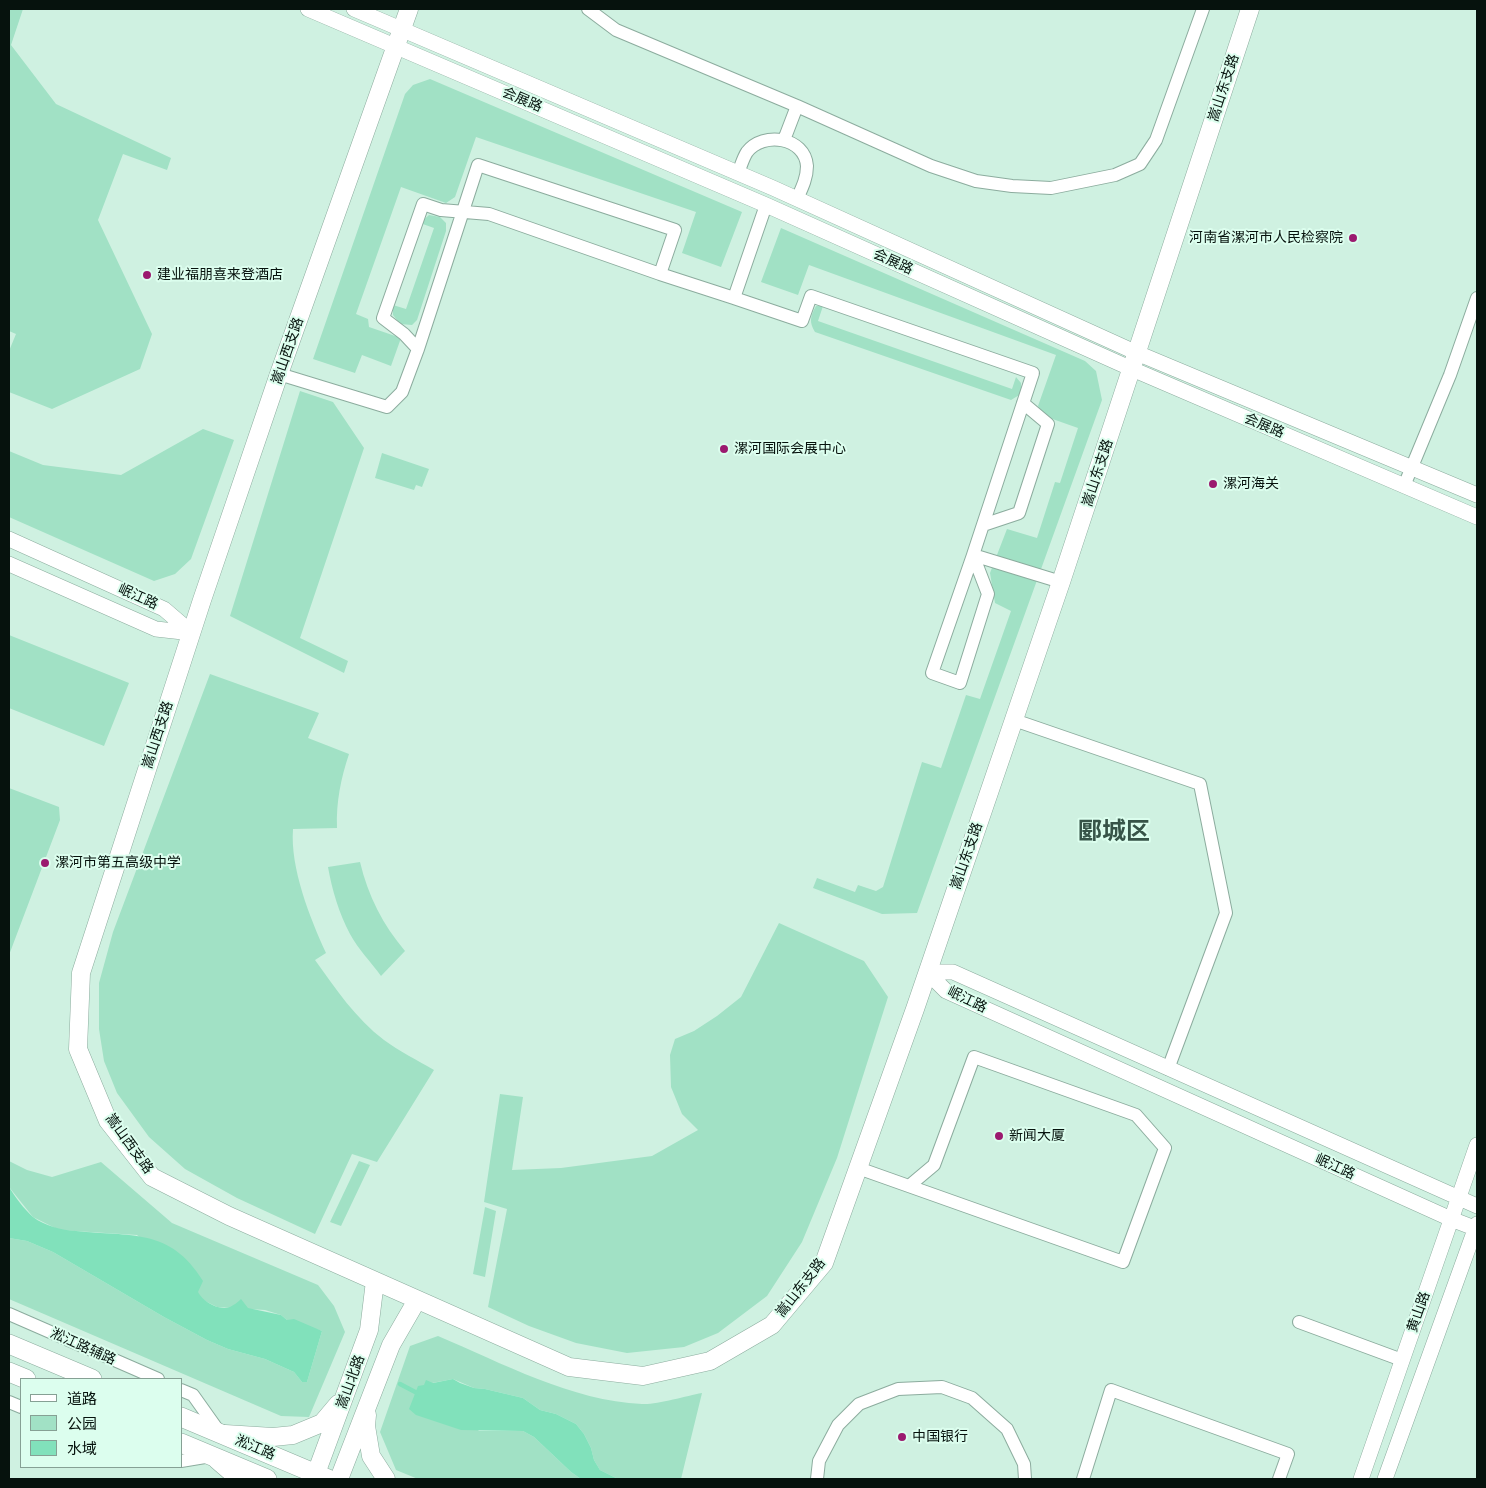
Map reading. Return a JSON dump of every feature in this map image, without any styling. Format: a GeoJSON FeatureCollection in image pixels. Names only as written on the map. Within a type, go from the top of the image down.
{"type":"FeatureCollection","features":[{"type":"Feature","properties":{"kind":"main road","name":"嵩山西支路"},"geometry":{"type":"LineString","coordinates":[[409,9],[279,374],[81,973],[78,1049],[108,1121],[152,1177],[229,1216],[417,1300]]}},
{"type":"Feature","properties":{"kind":"main road","name":"嵩山东支路"},"geometry":{"type":"LineString","coordinates":[[417,1300],[570,1367],[643,1376],[710,1361],[772,1324],[824,1263],[927,972],[1061,582],[1250,9]]}},
{"type":"Feature","properties":{"kind":"main road","name":"嵩山北路"},"geometry":{"type":"LineString","coordinates":[[319,1478],[369,1330],[375,1281]]}},
{"type":"Feature","properties":{"kind":"main road","name":"嵩山北路"},"geometry":{"type":"LineString","coordinates":[[339,1479],[391,1345],[417,1300]]}},
{"type":"Feature","properties":{"kind":"main road"},"geometry":{"type":"LineString","coordinates":[[9,1344],[90,1378]]}},
{"type":"Feature","properties":{"kind":"main road"},"geometry":{"type":"LineString","coordinates":[[9,1372],[24,1378]]}},
{"type":"Feature","properties":{"kind":"main road"},"geometry":{"type":"LineString","coordinates":[[220,1433],[273,1437],[293,1434],[322,1423],[346,1394]]}},
{"type":"Feature","properties":{"kind":"main road"},"geometry":{"type":"LineString","coordinates":[[368,1403],[366,1426],[371,1456],[386,1479]]}},
{"type":"Feature","properties":{"kind":"main road","name":"淞江路"},"geometry":{"type":"LineString","coordinates":[[182,1417],[319,1478]]}},
{"type":"Feature","properties":{"kind":"main road","name":"淞江路"},"geometry":{"type":"LineString","coordinates":[[182,1443],[267,1479]]}},
{"type":"Feature","properties":{"kind":"main road"},"geometry":{"type":"LineString","coordinates":[[213,1456],[239,1479]]}},
{"type":"Feature","properties":{"kind":"street","name":"会展路"},"geometry":{"type":"LineString","coordinates":[[308,9],[399,38],[797,198],[1134,361],[1404,486],[1477,517]]}},
{"type":"Feature","properties":{"kind":"street","name":"会展路"},"geometry":{"type":"LineString","coordinates":[[354,9],[399,38],[766,205],[1134,361],[1412,468],[1477,496]]}},
{"type":"Feature","properties":{"kind":"street"},"geometry":{"type":"LineString","coordinates":[[588,9],[616,30],[797,106],[931,166],[976,181],[1012,186],[1051,188],[1116,175],[1140,164],[1156,140],[1203,9]]}},
{"type":"Feature","properties":{"kind":"street"},"geometry":{"type":"LineString","coordinates":[[784,140],[797,106]]}},
{"type":"Feature","properties":{"kind":"street"},"geometry":{"type":"LineString","coordinates":[[738,173],[748,151],[755,145],[765,139],[784,140],[804,155],[807,165],[804,185],[797,198]]}},
{"type":"Feature","properties":{"kind":"street"},"geometry":{"type":"LineString","coordinates":[[279,374],[387,407],[402,392],[418,349],[478,165],[675,230],[660,274]]}},
{"type":"Feature","properties":{"kind":"street"},"geometry":{"type":"LineString","coordinates":[[734,298],[773,188]]}},
{"type":"Feature","properties":{"kind":"street"},"geometry":{"type":"LineString","coordinates":[[418,349],[404,334],[383,318],[423,204],[441,210],[489,214],[802,321],[811,296],[1033,372],[932,673],[960,683],[988,594],[973,555]]}},
{"type":"Feature","properties":{"kind":"street"},"geometry":{"type":"LineString","coordinates":[[1404,486],[1450,375],[1477,298]]}},
{"type":"Feature","properties":{"kind":"street"},"geometry":{"type":"LineString","coordinates":[[983,525],[1019,513],[1048,424],[1023,403]]}},
{"type":"Feature","properties":{"kind":"street","name":"岷江路"},"geometry":{"type":"LineString","coordinates":[[9,539],[164,609],[192,633]]}},
{"type":"Feature","properties":{"kind":"street"},"geometry":{"type":"LineString","coordinates":[[973,555],[1061,582]]}},
{"type":"Feature","properties":{"kind":"street","name":"岷江路"},"geometry":{"type":"LineString","coordinates":[[9,564],[156,629],[192,633]]}},
{"type":"Feature","properties":{"kind":"street"},"geometry":{"type":"LineString","coordinates":[[1014,720],[1200,784],[1226,913],[1168,1069]]}},
{"type":"Feature","properties":{"kind":"street","name":"岷江路"},"geometry":{"type":"LineString","coordinates":[[927,972],[953,972],[1477,1206]]}},
{"type":"Feature","properties":{"kind":"street","name":"岷江路"},"geometry":{"type":"LineString","coordinates":[[927,972],[946,991],[1451,1219],[1477,1227]]}},
{"type":"Feature","properties":{"kind":"street"},"geometry":{"type":"LineString","coordinates":[[858,1168],[1123,1262],[1165,1148],[1136,1115],[974,1057],[934,1165],[909,1186]]}},
{"type":"Feature","properties":{"kind":"street","name":"黄山路"},"geometry":{"type":"LineString","coordinates":[[1361,1479],[1477,1145]]}},
{"type":"Feature","properties":{"kind":"street","name":"黄山路"},"geometry":{"type":"LineString","coordinates":[[1384,1479],[1477,1227]]}},
{"type":"Feature","properties":{"kind":"street","name":"淞江路辅路"},"geometry":{"type":"LineString","coordinates":[[9,1314],[156,1378]]}},
{"type":"Feature","properties":{"kind":"street"},"geometry":{"type":"LineString","coordinates":[[1299,1322],[1402,1360]]}},
{"type":"Feature","properties":{"kind":"street"},"geometry":{"type":"LineString","coordinates":[[817,1479],[819,1461],[838,1425],[859,1404],[898,1389],[942,1387],[972,1398],[1008,1429],[1024,1464],[1025,1479]]}},
{"type":"Feature","properties":{"kind":"street"},"geometry":{"type":"LineString","coordinates":[[182,1390],[193,1395],[220,1433]]}},
{"type":"Feature","properties":{"kind":"street"},"geometry":{"type":"LineString","coordinates":[[1083,1479],[1111,1390],[1288,1454],[1279,1479]]}},
{"type":"Feature","properties":{"kind":"street"},"geometry":{"type":"LineString","coordinates":[[182,1461],[213,1456]]}},
{"type":"Feature","properties":{"kind":"green space"},"geometry":{"type":"Polygon","coordinates":[[[9,9],[23,9],[11,45],[56,104],[171,158],[167,170],[123,154],[98,220],[152,334],[140,369],[52,409],[9,392],[9,351],[16,334],[9,331],[9,9]]]}},
{"type":"Feature","properties":{"kind":"green space"},"geometry":{"type":"Polygon","coordinates":[[[430,79],[742,212],[721,267],[682,253],[696,212],[476,137],[455,197],[446,203],[401,187],[356,314],[368,319],[369,327],[401,338],[391,366],[362,355],[355,373],[313,359],[405,94],[413,85],[430,79]]]}},
{"type":"Feature","properties":{"kind":"green space"},"geometry":{"type":"Polygon","coordinates":[[[429,215],[440,217],[446,223],[446,231],[417,320],[412,325],[400,324],[393,315],[393,305],[406,309],[434,228],[420,223],[429,215]]]}},
{"type":"Feature","properties":{"kind":"green space"},"geometry":{"type":"Polygon","coordinates":[[[781,228],[1085,361],[1096,371],[1102,400],[917,913],[882,914],[813,888],[817,878],[855,892],[858,885],[876,891],[883,887],[922,762],[941,768],[966,695],[980,699],[1011,611],[995,603],[990,573],[1007,529],[1037,538],[1055,482],[1060,483],[1078,428],[1044,416],[1038,406],[1056,355],[809,265],[798,295],[761,282],[781,228]]]}},
{"type":"Feature","properties":{"kind":"green space"},"geometry":{"type":"Polygon","coordinates":[[[816,306],[823,306],[818,321],[1012,389],[1016,377],[1021,383],[1021,394],[1011,400],[815,332],[811,319],[816,306]]]}},
{"type":"Feature","properties":{"kind":"green space"},"geometry":{"type":"Polygon","coordinates":[[[300,391],[333,402],[364,448],[300,638],[348,661],[344,673],[230,616],[300,391]]]}},
{"type":"Feature","properties":{"kind":"green space"},"geometry":{"type":"Polygon","coordinates":[[[203,429],[234,440],[191,559],[175,574],[154,581],[9,517],[9,451],[43,465],[121,475],[203,429]]]}},
{"type":"Feature","properties":{"kind":"green space"},"geometry":{"type":"Polygon","coordinates":[[[382,453],[429,469],[422,487],[416,485],[414,490],[375,478],[382,453]]]}},
{"type":"Feature","properties":{"kind":"green space"},"geometry":{"type":"Polygon","coordinates":[[[9,635],[129,683],[104,746],[9,708],[9,635]]]}},
{"type":"Feature","properties":{"kind":"green space"},"geometry":{"type":"Polygon","coordinates":[[[210,674],[319,713],[308,738],[349,754],[340,790],[337,828],[293,829],[295,860],[302,892],[326,953],[315,960],[346,1003],[364,1023],[384,1040],[434,1070],[377,1162],[352,1154],[315,1234],[237,1198],[185,1169],[149,1137],[117,1093],[104,1061],[99,1029],[99,983],[113,932],[210,674]]]}},
{"type":"Feature","properties":{"kind":"green space"},"geometry":{"type":"Polygon","coordinates":[[[9,788],[59,807],[60,820],[9,955],[9,788]]]}},
{"type":"Feature","properties":{"kind":"green space"},"geometry":{"type":"Polygon","coordinates":[[[360,862],[367,887],[377,910],[405,951],[381,976],[357,945],[346,926],[336,901],[328,867],[360,862]]]}},
{"type":"Feature","properties":{"kind":"green space"},"geometry":{"type":"Polygon","coordinates":[[[779,923],[864,961],[888,997],[837,1158],[802,1242],[767,1296],[718,1333],[684,1347],[627,1353],[576,1343],[529,1326],[488,1307],[507,1209],[484,1202],[500,1094],[523,1097],[512,1170],[561,1168],[652,1156],[698,1130],[682,1114],[671,1087],[670,1055],[675,1039],[694,1031],[741,997],[779,923]]]}},
{"type":"Feature","properties":{"kind":"green space"},"geometry":{"type":"Polygon","coordinates":[[[9,1161],[27,1170],[52,1177],[101,1162],[172,1223],[318,1285],[334,1306],[345,1332],[309,1417],[281,1416],[9,1299],[9,1238],[27,1241],[53,1252],[207,1340],[228,1349],[265,1359],[294,1372],[302,1382],[307,1382],[322,1331],[287,1320],[281,1315],[265,1310],[217,1307],[201,1299],[198,1293],[137,1235],[59,1230],[33,1217],[9,1187],[9,1161]]]}},
{"type":"Feature","properties":{"kind":"green space"},"geometry":{"type":"Polygon","coordinates":[[[359,1161],[370,1165],[341,1226],[330,1222],[359,1161]]]}},
{"type":"Feature","properties":{"kind":"green space"},"geometry":{"type":"Polygon","coordinates":[[[485,1207],[496,1211],[485,1277],[473,1274],[485,1207]]]}},
{"type":"Feature","properties":{"kind":"green space"},"geometry":{"type":"Polygon","coordinates":[[[438,1336],[512,1369],[590,1396],[648,1404],[702,1393],[681,1479],[618,1479],[600,1470],[584,1434],[576,1424],[556,1414],[540,1410],[523,1398],[474,1388],[453,1379],[432,1383],[479,1431],[523,1431],[534,1437],[581,1479],[418,1479],[396,1470],[380,1432],[410,1346],[438,1336]]]}},
{"type":"Feature","properties":{"kind":"water"},"geometry":{"type":"Polygon","coordinates":[[[9,1187],[33,1217],[48,1225],[59,1229],[147,1238],[163,1243],[177,1251],[203,1281],[198,1292],[200,1296],[216,1307],[226,1308],[241,1299],[248,1308],[281,1315],[287,1320],[294,1319],[322,1331],[307,1382],[302,1382],[294,1372],[265,1359],[228,1349],[207,1340],[53,1252],[27,1241],[9,1238],[9,1187]]]}},
{"type":"Feature","properties":{"kind":"water"},"geometry":{"type":"Polygon","coordinates":[[[453,1379],[474,1388],[523,1398],[540,1410],[556,1414],[576,1424],[584,1434],[600,1470],[618,1479],[581,1479],[534,1437],[523,1431],[461,1430],[416,1415],[409,1409],[418,1386],[424,1385],[426,1380],[433,1383],[453,1379]]]}},
{"type":"Feature","properties":{"kind":"waterway"},"geometry":{"type":"LineString","coordinates":[[400,1384],[419,1394]]}},
{"type":"Feature","properties":{"kind":"place","name":"河南省漯河市人民检察院"},"geometry":{"type":"Point","coordinates":[1353,238]}},
{"type":"Feature","properties":{"kind":"place","name":"建业福朋喜来登酒店"},"geometry":{"type":"Point","coordinates":[147,275]}},
{"type":"Feature","properties":{"kind":"place","name":"漯河国际会展中心"},"geometry":{"type":"Point","coordinates":[724,449]}},
{"type":"Feature","properties":{"kind":"place","name":"漯河海关"},"geometry":{"type":"Point","coordinates":[1213,484]}},
{"type":"Feature","properties":{"kind":"place","name":"漯河市第五高级中学"},"geometry":{"type":"Point","coordinates":[45,863]}},
{"type":"Feature","properties":{"kind":"place","name":"新闻大厦"},"geometry":{"type":"Point","coordinates":[999,1136]}},
{"type":"Feature","properties":{"kind":"place","name":"中国银行"},"geometry":{"type":"Point","coordinates":[902,1437]}},
{"type":"Feature","properties":{"kind":"district","name":"郾城区"},"geometry":{"type":"Point","coordinates":[1114,832]}}]}
